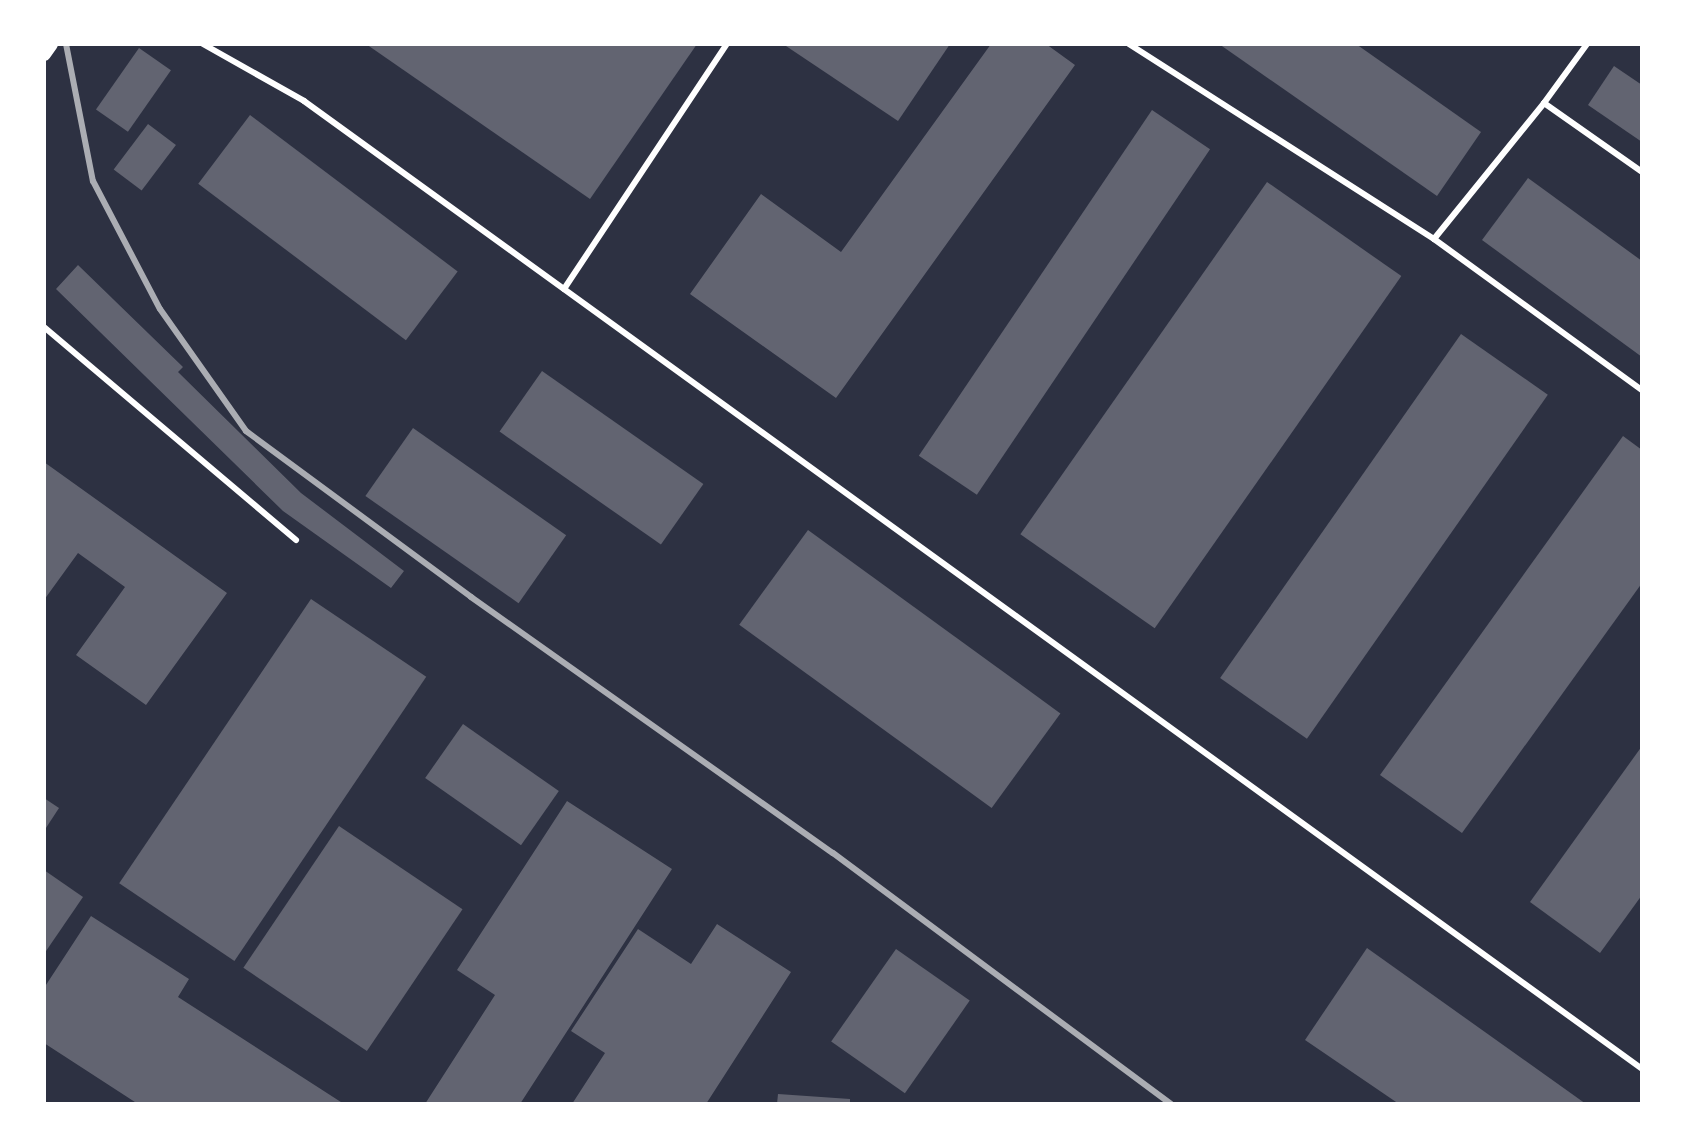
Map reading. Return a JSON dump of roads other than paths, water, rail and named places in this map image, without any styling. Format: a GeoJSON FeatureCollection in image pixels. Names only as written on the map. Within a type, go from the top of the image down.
{"type":"FeatureCollection","features":[{"type":"Feature","properties":{"kind":"street"},"geometry":{"type":"LineString","coordinates":[[44,54],[51,44]]}},
{"type":"Feature","properties":{"kind":"lane"},"geometry":{"type":"LineString","coordinates":[[203,44],[304,101],[1642,1069]]}},
{"type":"Feature","properties":{"kind":"lane"},"geometry":{"type":"LineString","coordinates":[[564,289],[727,44]]}},
{"type":"Feature","properties":{"kind":"lane"},"geometry":{"type":"LineString","coordinates":[[1129,44],[1434,239],[1642,390]]}},
{"type":"Feature","properties":{"kind":"lane"},"geometry":{"type":"LineString","coordinates":[[1434,239],[1544,103],[1587,44]]}},
{"type":"Feature","properties":{"kind":"lane"},"geometry":{"type":"LineString","coordinates":[[1544,103],[1642,172]]}},
{"type":"Feature","properties":{"kind":"lane"},"geometry":{"type":"LineString","coordinates":[[44,327],[296,540]]}},
{"type":"Feature","properties":{"kind":"railway"},"geometry":{"type":"LineString","coordinates":[[66,44],[93,181],[160,309],[246,431],[471,597],[833,853],[1171,1104]]}}]}
